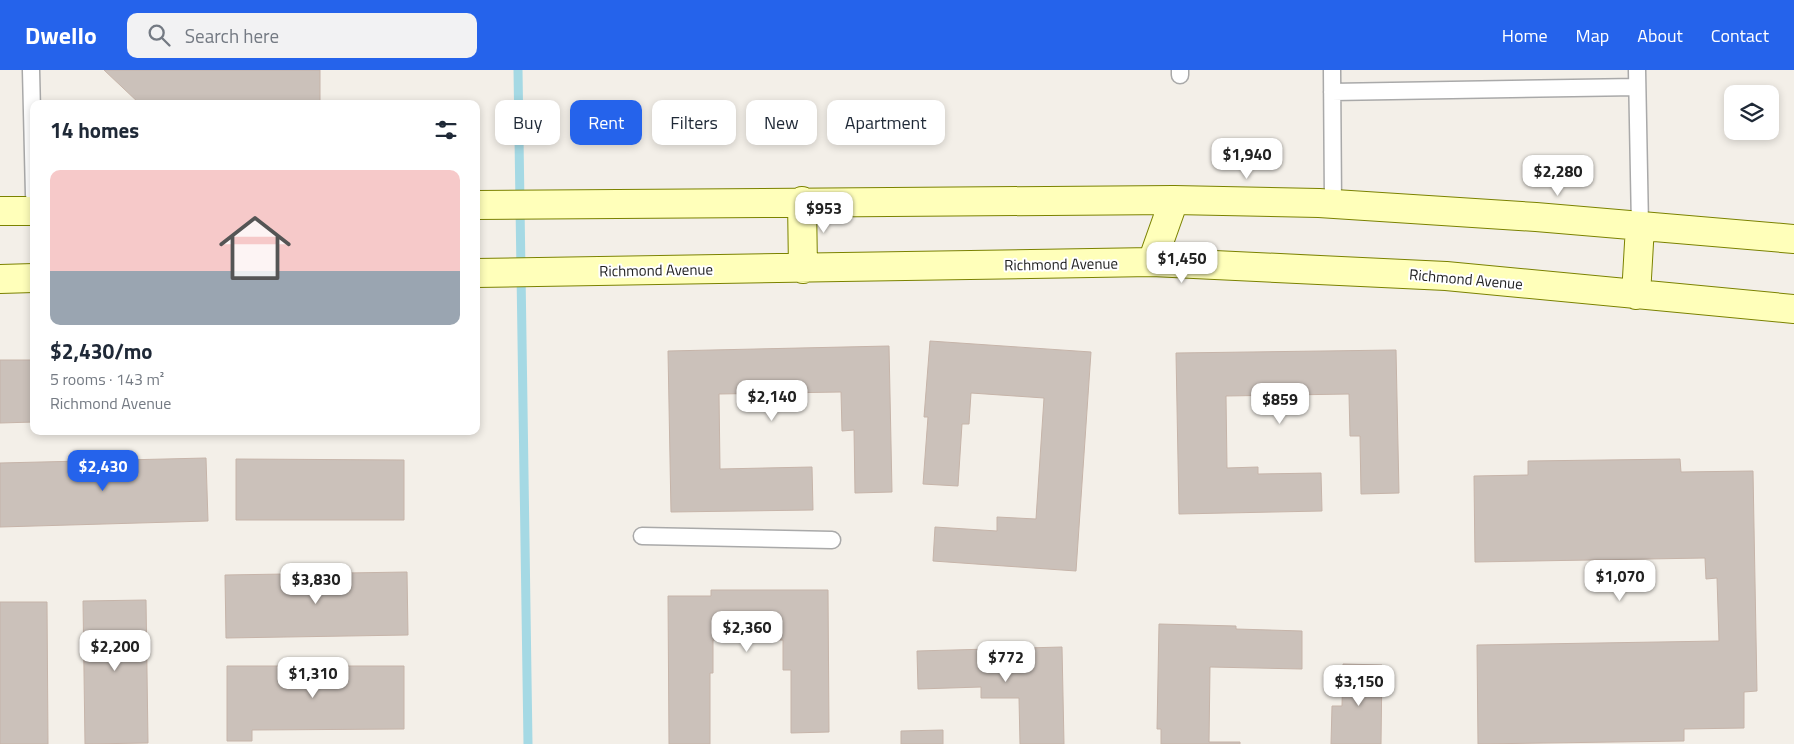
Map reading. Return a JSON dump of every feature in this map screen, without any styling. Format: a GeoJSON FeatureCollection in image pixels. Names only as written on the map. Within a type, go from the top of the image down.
{"type":"FeatureCollection","features":[{"type":"Feature","properties":{"kind":"main road"},"geometry":{"type":"LineString","coordinates":[[480,205],[802,201],[1174,200],[1333,203],[1428,208],[1794,239]]}},
{"type":"Feature","properties":{"kind":"main road"},"geometry":{"type":"LineString","coordinates":[[1152,262],[1174,200]]}},
{"type":"Feature","properties":{"kind":"main road"},"geometry":{"type":"LineString","coordinates":[[802,201],[803,269]]}},
{"type":"Feature","properties":{"kind":"main road"},"geometry":{"type":"LineString","coordinates":[[0,211],[30,211]]}},
{"type":"Feature","properties":{"kind":"main road"},"geometry":{"type":"LineString","coordinates":[[1636,295],[1640,226]]}},
{"type":"Feature","properties":{"kind":"main road","name":"Richmond Avenue"},"geometry":{"type":"LineString","coordinates":[[480,273],[1152,262],[1446,276],[1794,309]]}},
{"type":"Feature","properties":{"kind":"main road"},"geometry":{"type":"LineString","coordinates":[[0,279],[30,278]]}},
{"type":"Feature","properties":{"kind":"lane"},"geometry":{"type":"LineString","coordinates":[[31,70],[32,100]]}},
{"type":"Feature","properties":{"kind":"lane"},"geometry":{"type":"LineString","coordinates":[[1332,70],[1333,203]]}},
{"type":"Feature","properties":{"kind":"lane"},"geometry":{"type":"LineString","coordinates":[[1637,70],[1640,226]]}},
{"type":"Feature","properties":{"kind":"lane"},"geometry":{"type":"LineString","coordinates":[[1332,92],[1637,87]]}},
{"type":"Feature","properties":{"kind":"lane"},"geometry":{"type":"LineString","coordinates":[[642,536],[832,540]]}},
{"type":"Feature","properties":{"kind":"building"},"geometry":{"type":"Polygon","coordinates":[[[104,70],[320,70],[320,100],[136,100],[104,70]]]}},
{"type":"Feature","properties":{"kind":"building"},"geometry":{"type":"Polygon","coordinates":[[[930,341],[1091,352],[1076,571],[933,561],[935,527],[997,531],[997,517],[1036,519],[1044,398],[971,393],[969,424],[962,424],[958,486],[923,484],[928,417],[924,417],[930,341]]]}},
{"type":"Feature","properties":{"kind":"building"},"geometry":{"type":"Polygon","coordinates":[[[889,346],[892,492],[855,493],[854,430],[842,431],[841,392],[719,394],[720,469],[812,467],[813,510],[671,512],[668,351],[889,346]]]}},
{"type":"Feature","properties":{"kind":"building"},"geometry":{"type":"Polygon","coordinates":[[[1396,350],[1399,493],[1361,494],[1360,436],[1350,436],[1349,394],[1226,396],[1227,468],[1258,467],[1258,474],[1321,473],[1322,511],[1179,514],[1176,353],[1396,350]]]}},
{"type":"Feature","properties":{"kind":"building"},"geometry":{"type":"Polygon","coordinates":[[[0,360],[30,360],[30,422],[0,423],[0,360]]]}},
{"type":"Feature","properties":{"kind":"building"},"geometry":{"type":"Polygon","coordinates":[[[206,458],[208,521],[0,527],[0,463],[206,458]]]}},
{"type":"Feature","properties":{"kind":"building"},"geometry":{"type":"Polygon","coordinates":[[[236,459],[404,460],[404,520],[236,520],[236,459]]]}},
{"type":"Feature","properties":{"kind":"building"},"geometry":{"type":"Polygon","coordinates":[[[1680,459],[1681,472],[1753,471],[1757,691],[1744,692],[1744,728],[1684,729],[1684,741],[1478,744],[1477,645],[1719,641],[1717,578],[1706,579],[1705,558],[1475,562],[1474,476],[1528,475],[1528,461],[1680,459]]]}},
{"type":"Feature","properties":{"kind":"building"},"geometry":{"type":"Polygon","coordinates":[[[407,572],[408,635],[226,638],[225,575],[407,572]]]}},
{"type":"Feature","properties":{"kind":"building"},"geometry":{"type":"Polygon","coordinates":[[[711,590],[828,590],[829,732],[791,733],[791,670],[783,670],[783,640],[713,640],[713,673],[710,673],[710,744],[669,744],[668,596],[711,596],[711,590]]]}},
{"type":"Feature","properties":{"kind":"building"},"geometry":{"type":"Polygon","coordinates":[[[146,600],[148,743],[85,744],[83,601],[146,600]]]}},
{"type":"Feature","properties":{"kind":"building"},"geometry":{"type":"Polygon","coordinates":[[[0,602],[47,602],[48,744],[0,744],[0,602]]]}},
{"type":"Feature","properties":{"kind":"building"},"geometry":{"type":"Polygon","coordinates":[[[1159,624],[1236,626],[1236,629],[1302,631],[1302,669],[1210,667],[1209,742],[1240,742],[1240,744],[1161,744],[1161,729],[1157,729],[1159,624]]]}},
{"type":"Feature","properties":{"kind":"building"},"geometry":{"type":"Polygon","coordinates":[[[1062,647],[1064,744],[1020,744],[1019,698],[981,698],[981,687],[918,689],[917,651],[1062,647]]]}},
{"type":"Feature","properties":{"kind":"building"},"geometry":{"type":"Polygon","coordinates":[[[1343,664],[1382,665],[1381,744],[1331,744],[1332,706],[1342,706],[1343,664]]]}},
{"type":"Feature","properties":{"kind":"building"},"geometry":{"type":"Polygon","coordinates":[[[227,666],[404,666],[404,729],[252,730],[252,741],[227,741],[227,666]]]}},
{"type":"Feature","properties":{"kind":"building"},"geometry":{"type":"Polygon","coordinates":[[[943,730],[943,744],[901,744],[901,731],[943,730]]]}},
{"type":"Feature","properties":{"kind":"waterway"},"geometry":{"type":"LineString","coordinates":[[518,70],[528,744]]}}]}
